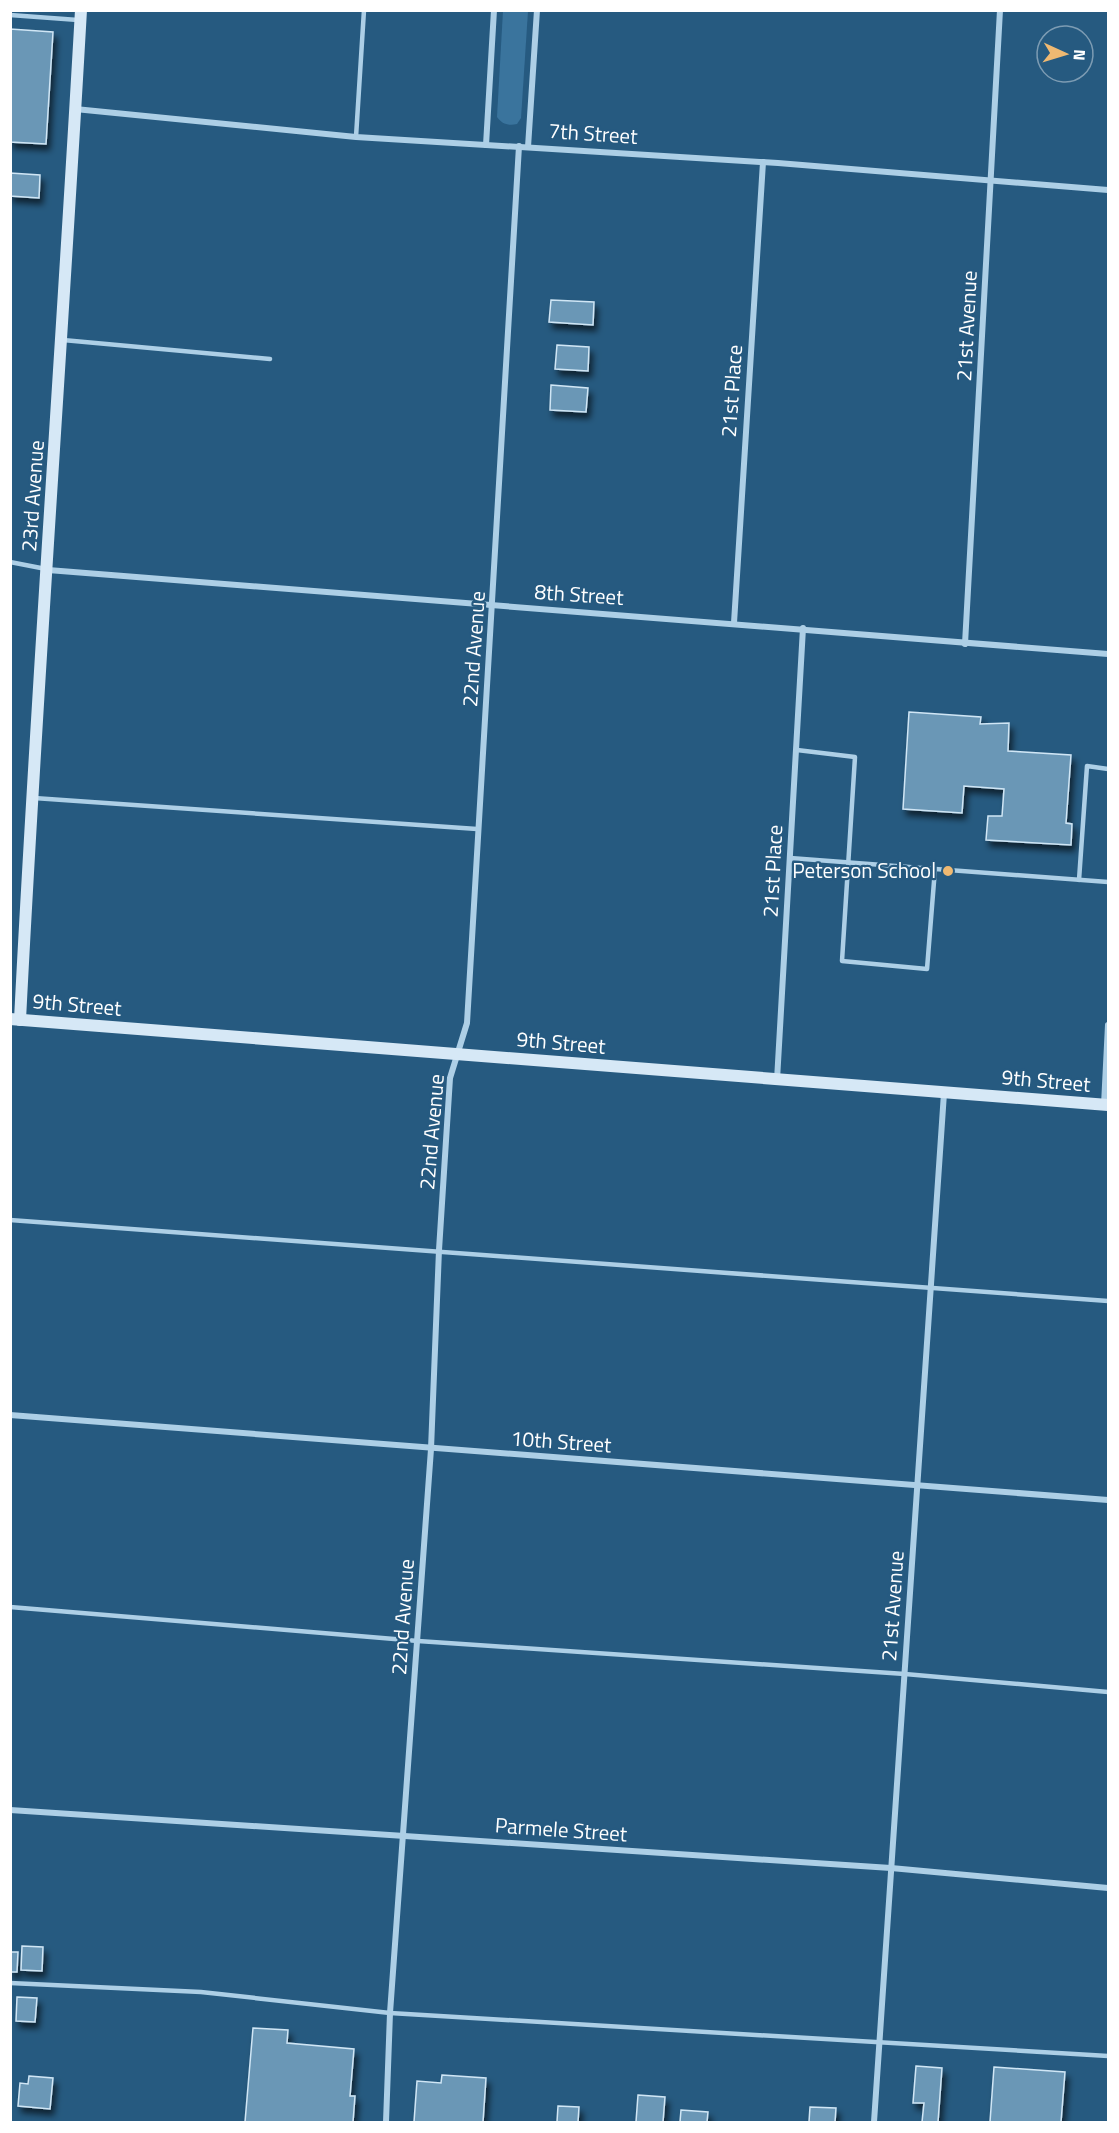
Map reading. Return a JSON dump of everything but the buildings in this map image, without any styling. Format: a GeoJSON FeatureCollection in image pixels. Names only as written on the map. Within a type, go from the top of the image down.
{"type":"FeatureCollection","features":[{"type":"Feature","properties":{"kind":"street"},"geometry":{"type":"LineString","coordinates":[[486,145],[494,10]]}},
{"type":"Feature","properties":{"kind":"street"},"geometry":{"type":"LineString","coordinates":[[528,147],[537,10]]}},
{"type":"Feature","properties":{"kind":"street","name":"21st Avenue"},"geometry":{"type":"LineString","coordinates":[[965,644],[1000,10]]}},
{"type":"Feature","properties":{"kind":"street","name":"23rd Avenue"},"geometry":{"type":"LineString","coordinates":[[15,1019],[48,570],[81,16]]}},
{"type":"Feature","properties":{"kind":"street","name":"7th Street"},"geometry":{"type":"LineString","coordinates":[[75,109],[356,137],[763,162],[1108,190]]}},
{"type":"Feature","properties":{"kind":"street","name":"22nd Avenue"},"geometry":{"type":"LineString","coordinates":[[386,2122],[390,2013],[431,1449],[439,1250],[450,1078],[467,1029],[477,829],[494,606],[519,146]]}},
{"type":"Feature","properties":{"kind":"street","name":"21st Place"},"geometry":{"type":"LineString","coordinates":[[734,622],[763,162]]}},
{"type":"Feature","properties":{"kind":"street","name":"8th Street"},"geometry":{"type":"LineString","coordinates":[[48,570],[494,606],[734,622],[965,644],[1108,654]]}},
{"type":"Feature","properties":{"kind":"street","name":"21st Place"},"geometry":{"type":"LineString","coordinates":[[777,1080],[803,628]]}},
{"type":"Feature","properties":{"kind":"street","name":"9th Street"},"geometry":{"type":"LineString","coordinates":[[15,1019],[1106,1105]]}},
{"type":"Feature","properties":{"kind":"street"},"geometry":{"type":"LineString","coordinates":[[1106,1105],[1108,1025]]}},
{"type":"Feature","properties":{"kind":"street","name":"21st Avenue"},"geometry":{"type":"LineString","coordinates":[[874,2122],[945,1092]]}},
{"type":"Feature","properties":{"kind":"street","name":"10th Street"},"geometry":{"type":"LineString","coordinates":[[10,1415],[1108,1500]]}},
{"type":"Feature","properties":{"kind":"street","name":"Parmele Street"},"geometry":{"type":"LineString","coordinates":[[10,1810],[891,1868],[1108,1888]]}},
{"type":"Feature","properties":{"kind":"lane"},"geometry":{"type":"LineString","coordinates":[[356,137],[364,10]]}},
{"type":"Feature","properties":{"kind":"lane"},"geometry":{"type":"LineString","coordinates":[[10,15],[81,16]]}},
{"type":"Feature","properties":{"kind":"lane"},"geometry":{"type":"LineString","coordinates":[[63,340],[270,359]]}},
{"type":"Feature","properties":{"kind":"lane"},"geometry":{"type":"LineString","coordinates":[[10,561],[48,570]]}},
{"type":"Feature","properties":{"kind":"lane"},"geometry":{"type":"LineString","coordinates":[[796,750],[855,757],[842,961],[927,969],[934,870]]}},
{"type":"Feature","properties":{"kind":"lane"},"geometry":{"type":"LineString","coordinates":[[1079,880],[1087,766],[1108,769]]}},
{"type":"Feature","properties":{"kind":"lane"},"geometry":{"type":"LineString","coordinates":[[31,798],[477,829]]}},
{"type":"Feature","properties":{"kind":"lane"},"geometry":{"type":"LineString","coordinates":[[790,858],[1108,882]]}},
{"type":"Feature","properties":{"kind":"lane"},"geometry":{"type":"LineString","coordinates":[[10,1220],[1108,1301]]}},
{"type":"Feature","properties":{"kind":"lane"},"geometry":{"type":"LineString","coordinates":[[10,1606],[418,1641],[905,1674],[1108,1692]]}},
{"type":"Feature","properties":{"kind":"lane"},"geometry":{"type":"LineString","coordinates":[[10,1983],[201,1992],[390,2013],[1108,2056]]}},
{"type":"Feature","properties":{"kind":"shaded area"},"geometry":{"type":"Polygon","coordinates":[[[503,11],[528,11],[521,118],[514,125],[503,123],[497,117],[503,11]]]}},
{"type":"Feature","properties":{"kind":"place","name":"Peterson School"},"geometry":{"type":"Point","coordinates":[948,871]}}]}
